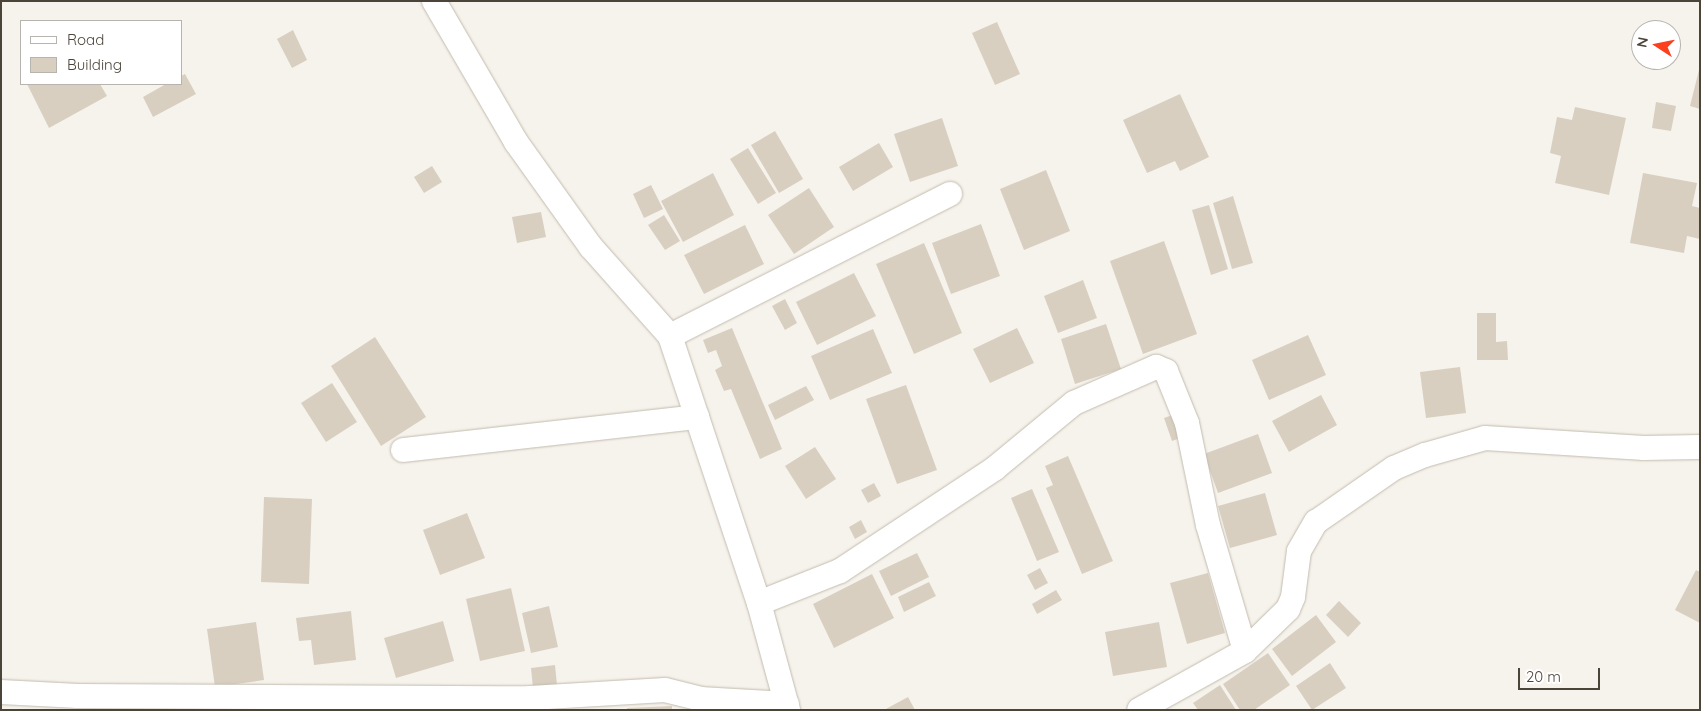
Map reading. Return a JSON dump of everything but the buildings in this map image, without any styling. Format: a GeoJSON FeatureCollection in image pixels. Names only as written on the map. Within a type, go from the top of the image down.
{"type":"FeatureCollection","features":[{"type":"Feature","properties":{"kind":"street"},"geometry":{"type":"LineString","coordinates":[[1,692],[78,696],[530,698],[665,690],[700,699],[787,707],[759,603],[670,336],[590,247],[516,142],[443,5]]}},
{"type":"Feature","properties":{"kind":"street"},"geometry":{"type":"LineString","coordinates":[[670,336],[950,194]]}},
{"type":"Feature","properties":{"kind":"street"},"geometry":{"type":"LineString","coordinates":[[759,603],[840,571],[994,469],[1074,403],[1156,367],[1166,371],[1187,423],[1208,525],[1245,651]]}},
{"type":"Feature","properties":{"kind":"street"},"geometry":{"type":"LineString","coordinates":[[403,450],[697,417]]}},
{"type":"Feature","properties":{"kind":"street"},"geometry":{"type":"LineString","coordinates":[[1139,710],[1245,651],[1288,609],[1294,597],[1300,551],[1316,522],[1394,468],[1425,455],[1485,438],[1644,448],[1700,447]]}}]}
